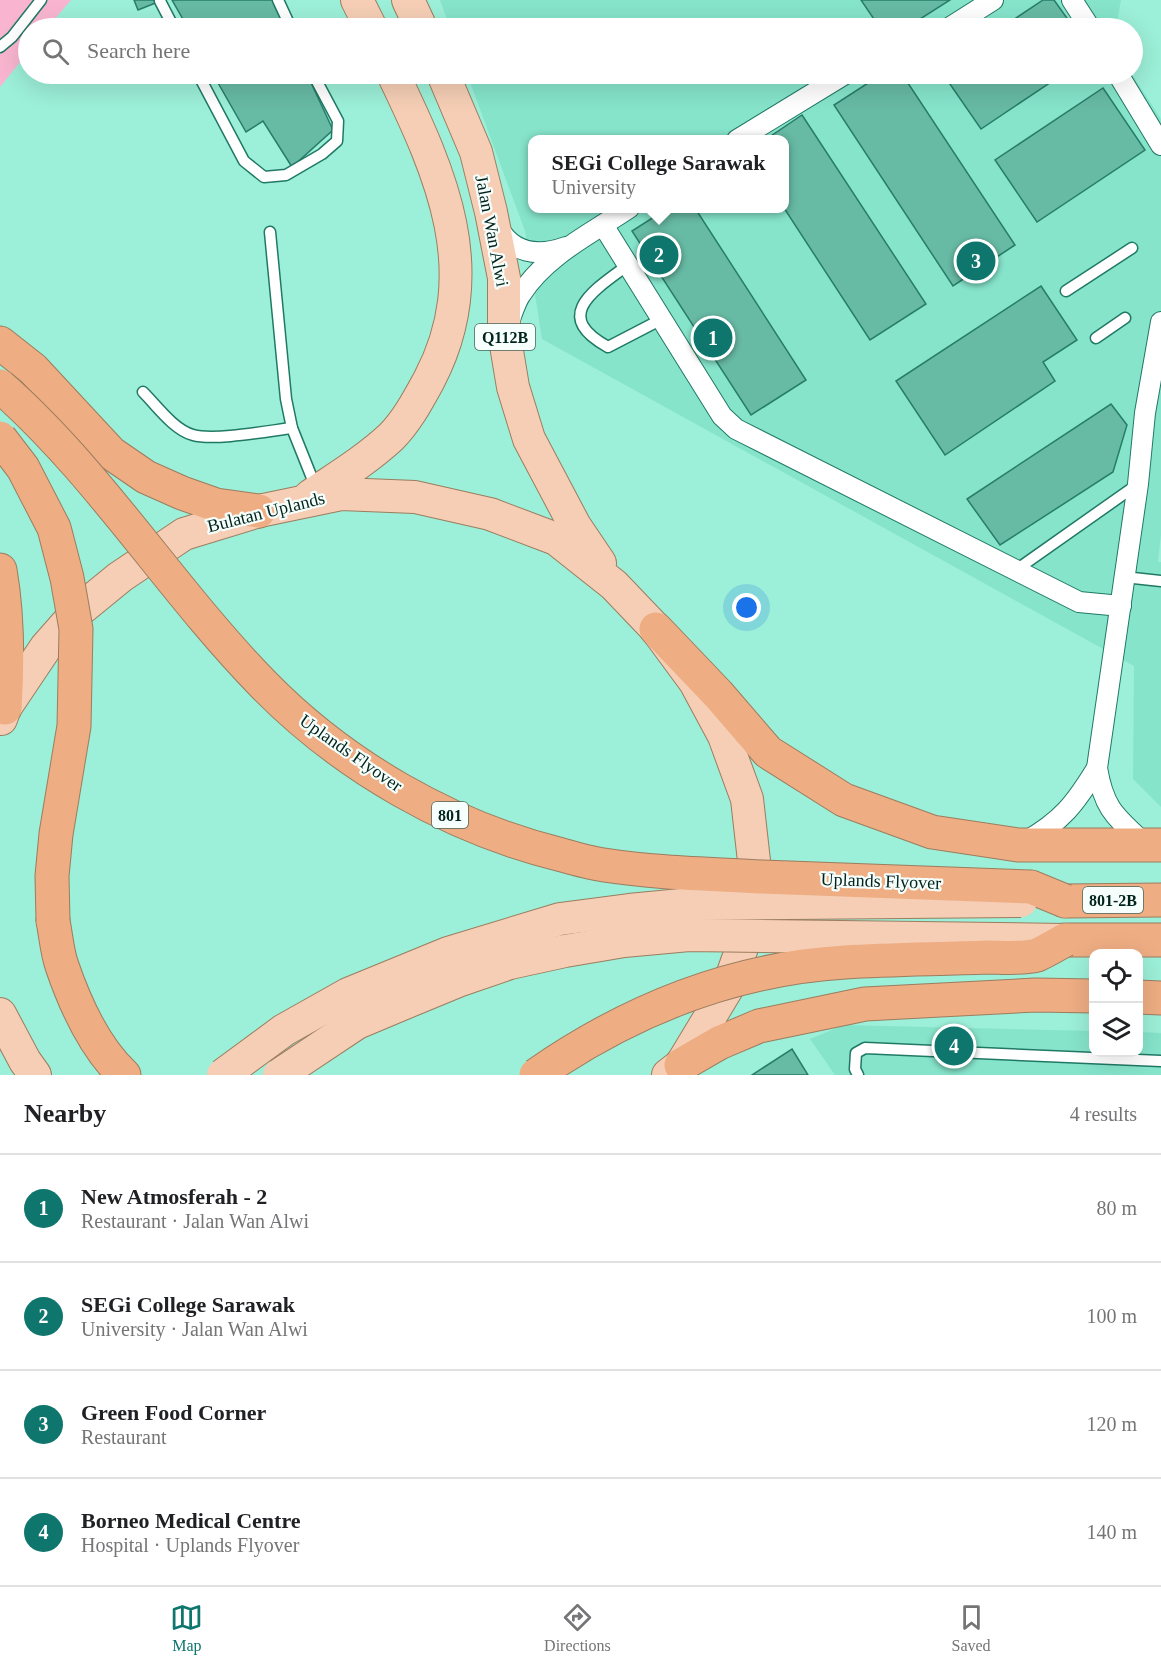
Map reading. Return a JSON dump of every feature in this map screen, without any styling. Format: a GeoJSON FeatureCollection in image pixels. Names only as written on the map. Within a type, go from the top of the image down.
{"type":"FeatureCollection","features":[{"type":"Feature","properties":{"kind":"highway"},"geometry":{"type":"LineString","coordinates":[[0,343],[33,369],[111,453],[146,477],[182,494],[216,505],[259,511]]}},
{"type":"Feature","properties":{"kind":"highway","name":"Uplands Flyover"},"geometry":{"type":"LineString","coordinates":[[0,386],[40,424],[80,468],[228,646],[265,686],[317,733],[380,778],[456,818],[525,846],[601,865],[683,873],[1031,887],[1065,901]]}},
{"type":"Feature","properties":{"kind":"highway"},"geometry":{"type":"LineString","coordinates":[[0,438],[22,468],[54,528],[67,578],[76,629],[74,726],[56,834],[52,876],[53,921],[62,964],[77,1003],[96,1040],[124,1075]]}},
{"type":"Feature","properties":{"kind":"highway"},"geometry":{"type":"LineString","coordinates":[[0,570],[5,603],[8,656],[2,715]]}},
{"type":"Feature","properties":{"kind":"highway"},"geometry":{"type":"LineString","coordinates":[[656,629],[718,694],[768,752],[844,800],[932,832],[1018,845],[1153,845]]}},
{"type":"Feature","properties":{"kind":"highway","name":"801-2B"},"geometry":{"type":"LineString","coordinates":[[1065,901],[1161,900]]}},
{"type":"Feature","properties":{"kind":"highway"},"geometry":{"type":"LineString","coordinates":[[536,1075],[567,1053],[636,1016],[696,991],[747,976],[789,968],[844,962],[1035,956],[1065,940],[1161,940]]}},
{"type":"Feature","properties":{"kind":"highway"},"geometry":{"type":"LineString","coordinates":[[674,1070],[719,1043],[759,1026],[866,1004],[1035,995],[1089,996]]}},
{"type":"Feature","properties":{"kind":"highway"},"geometry":{"type":"LineString","coordinates":[[1143,997],[1161,998]]}},
{"type":"Feature","properties":{"kind":"main road"},"geometry":{"type":"LineString","coordinates":[[357,0],[366,18]]}},
{"type":"Feature","properties":{"kind":"main road"},"geometry":{"type":"LineString","coordinates":[[408,0],[416,18]]}},
{"type":"Feature","properties":{"kind":"main road"},"geometry":{"type":"LineString","coordinates":[[309,496],[368,457],[392,435],[416,405],[437,364],[450,329],[455,293],[454,240],[447,205],[425,140],[398,84]]}},
{"type":"Feature","properties":{"kind":"main road","name":"Jalan Wan Alwi"},"geometry":{"type":"LineString","coordinates":[[447,84],[476,152],[491,212],[504,278],[504,333],[513,387],[529,439],[576,526],[614,585]]}},
{"type":"Feature","properties":{"kind":"main road","name":"Bulatan Uplands"},"geometry":{"type":"LineString","coordinates":[[2,715],[46,647],[76,613],[120,578],[184,534],[309,496],[341,494],[415,497],[490,514],[556,539],[614,585],[656,629],[695,682],[724,736],[747,799],[754,861],[749,928],[728,987],[674,1070]]}},
{"type":"Feature","properties":{"kind":"main road","name":"Uplands Flyover"},"geometry":{"type":"LineString","coordinates":[[223,1075],[284,1030],[348,994],[448,953],[560,919],[629,909],[692,904],[1065,901]]}},
{"type":"Feature","properties":{"kind":"main road"},"geometry":{"type":"LineString","coordinates":[[279,1075],[357,1023],[458,981],[510,963],[565,951],[624,941],[688,935],[1065,940]]}},
{"type":"Feature","properties":{"kind":"main road"},"geometry":{"type":"LineString","coordinates":[[0,1014],[29,1070]]}},
{"type":"Feature","properties":{"kind":"street"},"geometry":{"type":"LineString","coordinates":[[965,18],[993,0]]}},
{"type":"Feature","properties":{"kind":"street"},"geometry":{"type":"LineString","coordinates":[[1072,0],[1084,18]]}},
{"type":"Feature","properties":{"kind":"street"},"geometry":{"type":"LineString","coordinates":[[745,135],[829,84]]}},
{"type":"Feature","properties":{"kind":"street"},"geometry":{"type":"LineString","coordinates":[[1124,84],[1161,145]]}},
{"type":"Feature","properties":{"kind":"street"},"geometry":{"type":"LineString","coordinates":[[491,212],[503,237],[530,253],[551,253],[572,245]]}},
{"type":"Feature","properties":{"kind":"street"},"geometry":{"type":"LineString","coordinates":[[504,333],[520,295],[539,271],[572,245],[621,213]]}},
{"type":"Feature","properties":{"kind":"street"},"geometry":{"type":"LineString","coordinates":[[603,225],[722,416],[736,429],[1079,602],[1121,606]]}},
{"type":"Feature","properties":{"kind":"street"},"geometry":{"type":"LineString","coordinates":[[1153,845],[1116,818],[1100,786],[1097,768],[1138,484],[1145,413],[1161,322]]}},
{"type":"Feature","properties":{"kind":"street"},"geometry":{"type":"LineString","coordinates":[[1018,845],[1059,819],[1074,805],[1097,768]]}},
{"type":"Feature","properties":{"kind":"lane"},"geometry":{"type":"LineString","coordinates":[[31,18],[42,0]]}},
{"type":"Feature","properties":{"kind":"lane"},"geometry":{"type":"LineString","coordinates":[[278,0],[286,18]]}},
{"type":"Feature","properties":{"kind":"lane"},"geometry":{"type":"LineString","coordinates":[[160,1],[169,18]]}},
{"type":"Feature","properties":{"kind":"lane"},"geometry":{"type":"LineString","coordinates":[[0,47],[18,33]]}},
{"type":"Feature","properties":{"kind":"lane"},"geometry":{"type":"LineString","coordinates":[[203,84],[244,161],[264,177],[286,175],[322,154],[337,141],[338,122],[318,84]]}},
{"type":"Feature","properties":{"kind":"lane"},"geometry":{"type":"LineString","coordinates":[[270,232],[286,399],[309,496]]}},
{"type":"Feature","properties":{"kind":"lane"},"geometry":{"type":"LineString","coordinates":[[1066,291],[1132,248]]}},
{"type":"Feature","properties":{"kind":"lane"},"geometry":{"type":"LineString","coordinates":[[628,265],[596,288],[580,310],[579,321],[595,340],[608,347],[662,319]]}},
{"type":"Feature","properties":{"kind":"lane"},"geometry":{"type":"LineString","coordinates":[[1096,338],[1125,318]]}},
{"type":"Feature","properties":{"kind":"lane"},"geometry":{"type":"LineString","coordinates":[[143,392],[177,426],[192,435],[211,437],[292,428]]}},
{"type":"Feature","properties":{"kind":"lane"},"geometry":{"type":"LineString","coordinates":[[1016,570],[1138,484]]}},
{"type":"Feature","properties":{"kind":"lane"},"geometry":{"type":"LineString","coordinates":[[1124,577],[1161,581]]}},
{"type":"Feature","properties":{"kind":"lane"},"geometry":{"type":"LineString","coordinates":[[858,1075],[855,1069],[856,1053],[865,1048],[1161,1061]]}},
{"type":"Feature","properties":{"kind":"shaded area"},"geometry":{"type":"Polygon","coordinates":[[[0,0],[71,0],[56,18],[18,18],[18,64],[0,87],[0,0]]]}},
{"type":"Feature","properties":{"kind":"shaded area"},"geometry":{"type":"Polygon","coordinates":[[[440,0],[1121,0],[1118,18],[446,18],[440,0]]]}},
{"type":"Feature","properties":{"kind":"shaded area"},"geometry":{"type":"Polygon","coordinates":[[[471,84],[1138,84],[1161,119],[1161,535],[1158,562],[1161,562],[1161,807],[1133,779],[1134,666],[542,339],[525,231],[471,84]]]}},
{"type":"Feature","properties":{"kind":"shaded area"},"geometry":{"type":"Polygon","coordinates":[[[844,1025],[1089,1031],[1089,1057],[1143,1057],[1143,1032],[1161,1033],[1161,1075],[835,1075],[810,1039],[844,1025]]]}},
{"type":"Feature","properties":{"kind":"building"},"geometry":{"type":"Polygon","coordinates":[[[134,0],[163,0],[138,10],[134,0]]]}},
{"type":"Feature","properties":{"kind":"building"},"geometry":{"type":"Polygon","coordinates":[[[172,0],[273,0],[281,18],[182,18],[172,0]]]}},
{"type":"Feature","properties":{"kind":"building"},"geometry":{"type":"Polygon","coordinates":[[[861,0],[950,0],[922,18],[873,18],[861,0]]]}},
{"type":"Feature","properties":{"kind":"building"},"geometry":{"type":"Polygon","coordinates":[[[1043,0],[1054,0],[1067,18],[1016,18],[1043,0]]]}},
{"type":"Feature","properties":{"kind":"building"},"geometry":{"type":"Polygon","coordinates":[[[219,84],[312,84],[333,130],[292,167],[263,121],[246,132],[219,84]]]}},
{"type":"Feature","properties":{"kind":"building"},"geometry":{"type":"Polygon","coordinates":[[[867,84],[909,84],[1015,245],[953,286],[834,105],[867,84]]]}},
{"type":"Feature","properties":{"kind":"building"},"geometry":{"type":"Polygon","coordinates":[[[950,84],[1048,84],[981,129],[950,84]]]}},
{"type":"Feature","properties":{"kind":"building"},"geometry":{"type":"Polygon","coordinates":[[[1103,88],[1145,150],[1037,222],[995,160],[1103,88]]]}},
{"type":"Feature","properties":{"kind":"building"},"geometry":{"type":"Polygon","coordinates":[[[802,115],[926,304],[870,340],[787,213],[789,135],[772,135],[802,115]]]}},
{"type":"Feature","properties":{"kind":"building"},"geometry":{"type":"Polygon","coordinates":[[[660,213],[698,213],[806,380],[751,415],[632,231],[660,213]]]}},
{"type":"Feature","properties":{"kind":"building"},"geometry":{"type":"Polygon","coordinates":[[[1041,286],[1077,340],[1043,362],[1055,381],[945,455],[896,381],[1041,286]]]}},
{"type":"Feature","properties":{"kind":"building"},"geometry":{"type":"Polygon","coordinates":[[[1111,404],[1127,425],[1113,472],[1000,545],[967,499],[1111,404]]]}},
{"type":"Feature","properties":{"kind":"building"},"geometry":{"type":"Polygon","coordinates":[[[792,1049],[808,1075],[752,1075],[792,1049]]]}},
{"type":"Feature","properties":{"kind":"place","name":"SEGi College Sarawak"},"geometry":{"type":"Point","coordinates":[659,255]}},
{"type":"Feature","properties":{"kind":"place","name":"Green Food Corner"},"geometry":{"type":"Point","coordinates":[976,261]}},
{"type":"Feature","properties":{"kind":"place","name":"New Atmosferah - 2"},"geometry":{"type":"Point","coordinates":[713,338]}},
{"type":"Feature","properties":{"kind":"place","name":"Borneo Medical Centre"},"geometry":{"type":"Point","coordinates":[954,1046]}}]}
